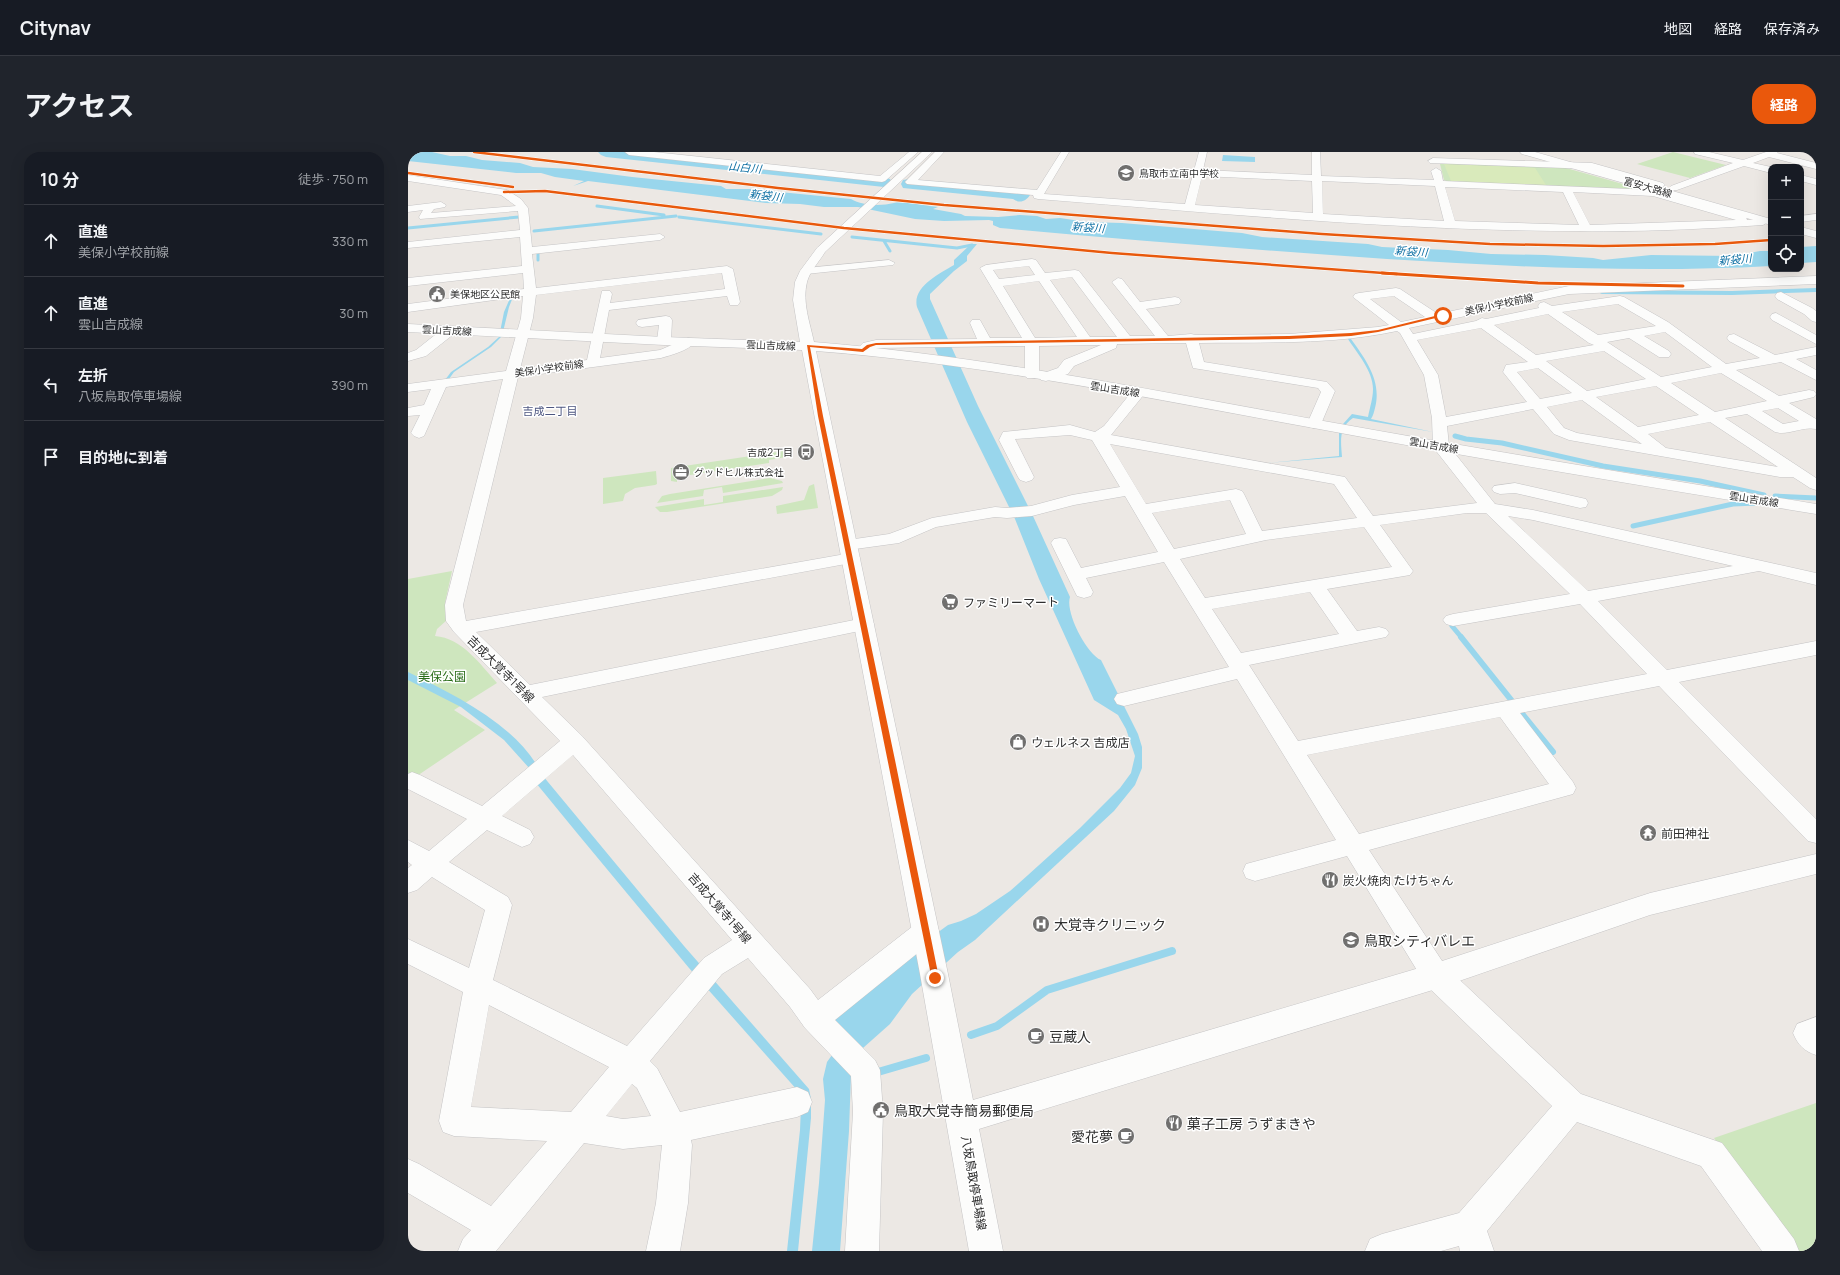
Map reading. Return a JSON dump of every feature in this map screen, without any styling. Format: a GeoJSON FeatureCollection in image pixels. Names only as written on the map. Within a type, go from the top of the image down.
{"type":"FeatureCollection","features":[{"type":"Feature","properties":{"kind":"street"},"geometry":{"type":"LineString","coordinates":[[629,152],[882,179],[914,152]]}},
{"type":"Feature","properties":{"kind":"street"},"geometry":{"type":"LineString","coordinates":[[709,161],[726,152]]}},
{"type":"Feature","properties":{"kind":"street","name":"八坂鳥取停車場線"},"geometry":{"type":"LineString","coordinates":[[927,152],[821,250],[806,271],[801,282],[799,300],[821,416],[927,936],[986,1251]]}},
{"type":"Feature","properties":{"kind":"street"},"geometry":{"type":"LineString","coordinates":[[940,152],[910,182],[1040,193]]}},
{"type":"Feature","properties":{"kind":"street"},"geometry":{"type":"LineString","coordinates":[[1065,152],[1038,196],[1318,217],[1450,224],[1586,228],[1674,227],[1765,220]]}},
{"type":"Feature","properties":{"kind":"street"},"geometry":{"type":"LineString","coordinates":[[1189,208],[1203,152]]}},
{"type":"Feature","properties":{"kind":"street"},"geometry":{"type":"LineString","coordinates":[[1316,152],[1318,217]]}},
{"type":"Feature","properties":{"kind":"street"},"geometry":{"type":"LineString","coordinates":[[1429,152],[1434,161],[1450,224]]}},
{"type":"Feature","properties":{"kind":"street","name":"富安大路線"},"geometry":{"type":"LineString","coordinates":[[1525,152],[1765,220]]}},
{"type":"Feature","properties":{"kind":"street"},"geometry":{"type":"LineString","coordinates":[[1698,152],[1768,169]]}},
{"type":"Feature","properties":{"kind":"street"},"geometry":{"type":"LineString","coordinates":[[1674,188],[1772,153],[1816,166]]}},
{"type":"Feature","properties":{"kind":"street"},"geometry":{"type":"LineString","coordinates":[[1434,161],[1578,167],[1592,166],[1674,188],[1765,220]]}},
{"type":"Feature","properties":{"kind":"street"},"geometry":{"type":"LineString","coordinates":[[1198,173],[1654,193],[1765,220]]}},
{"type":"Feature","properties":{"kind":"street"},"geometry":{"type":"LineString","coordinates":[[408,178],[467,192],[504,192],[518,203]]}},
{"type":"Feature","properties":{"kind":"street"},"geometry":{"type":"LineString","coordinates":[[1804,179],[1816,182]]}},
{"type":"Feature","properties":{"kind":"street"},"geometry":{"type":"LineString","coordinates":[[1566,189],[1586,228]]}},
{"type":"Feature","properties":{"kind":"street"},"geometry":{"type":"LineString","coordinates":[[491,200],[518,203]]}},
{"type":"Feature","properties":{"kind":"street"},"geometry":{"type":"LineString","coordinates":[[430,207],[424,217],[518,203]]}},
{"type":"Feature","properties":{"kind":"street","name":"吉成大覚寺1号線"},"geometry":{"type":"LineString","coordinates":[[518,203],[526,251],[530,292],[527,318],[454,605],[456,621],[461,628],[574,742],[665,843],[750,943],[800,998],[815,1019],[865,1070],[868,1112],[862,1251]]}},
{"type":"Feature","properties":{"kind":"street"},"geometry":{"type":"LineString","coordinates":[[408,209],[456,204]]}},
{"type":"Feature","properties":{"kind":"street"},"geometry":{"type":"LineString","coordinates":[[1804,219],[1816,217]]}},
{"type":"Feature","properties":{"kind":"street"},"geometry":{"type":"LineString","coordinates":[[408,282],[526,251],[575,241],[642,244],[660,236]]}},
{"type":"Feature","properties":{"kind":"street"},"geometry":{"type":"LineString","coordinates":[[571,261],[575,241]]}},
{"type":"Feature","properties":{"kind":"street"},"geometry":{"type":"LineString","coordinates":[[408,245],[526,251]]}},
{"type":"Feature","properties":{"kind":"street"},"geometry":{"type":"LineString","coordinates":[[996,283],[1042,277],[1075,273],[1122,340],[1068,364],[1062,370],[1039,376],[1031,342],[986,268],[1032,262],[1042,277],[1086,341]]}},
{"type":"Feature","properties":{"kind":"street"},"geometry":{"type":"LineString","coordinates":[[806,271],[889,263]]}},
{"type":"Feature","properties":{"kind":"street"},"geometry":{"type":"LineString","coordinates":[[408,308],[727,269],[733,297],[604,308]]}},
{"type":"Feature","properties":{"kind":"street","name":"美保小学校前線"},"geometry":{"type":"LineString","coordinates":[[863,350],[868,346],[876,344],[954,344],[1191,338],[1289,338],[1351,334],[1399,326],[1530,297],[1569,290],[1816,280]]}},
{"type":"Feature","properties":{"kind":"street"},"geometry":{"type":"LineString","coordinates":[[1118,282],[1164,339]]}},
{"type":"Feature","properties":{"kind":"street"},"geometry":{"type":"LineString","coordinates":[[593,362],[599,338],[608,283]]}},
{"type":"Feature","properties":{"kind":"street"},"geometry":{"type":"LineString","coordinates":[[1435,318],[1396,292],[1359,297],[1399,326],[1409,338],[1431,375],[1440,423],[1441,447],[1490,508],[1584,597],[1816,834]]}},
{"type":"Feature","properties":{"kind":"street"},"geometry":{"type":"LineString","coordinates":[[1782,296],[1808,311],[1816,318]]}},
{"type":"Feature","properties":{"kind":"street"},"geometry":{"type":"LineString","coordinates":[[1530,297],[1658,382],[1808,478]]}},
{"type":"Feature","properties":{"kind":"street"},"geometry":{"type":"LineString","coordinates":[[1409,338],[1482,322],[1620,300],[1667,328],[1724,369],[1814,424]]}},
{"type":"Feature","properties":{"kind":"street"},"geometry":{"type":"LineString","coordinates":[[1137,306],[1175,301]]}},
{"type":"Feature","properties":{"kind":"street"},"geometry":{"type":"LineString","coordinates":[[1776,317],[1816,340]]}},
{"type":"Feature","properties":{"kind":"street"},"geometry":{"type":"LineString","coordinates":[[640,340],[642,320],[666,320],[664,341]]}},
{"type":"Feature","properties":{"kind":"street"},"geometry":{"type":"LineString","coordinates":[[1482,322],[1663,452]]}},
{"type":"Feature","properties":{"kind":"street"},"geometry":{"type":"LineString","coordinates":[[976,323],[986,343]]}},
{"type":"Feature","properties":{"kind":"street","name":"雲山吉成線"},"geometry":{"type":"LineString","coordinates":[[408,328],[640,340],[808,346],[863,350],[966,364],[1139,392],[1441,447],[1816,509]]}},
{"type":"Feature","properties":{"kind":"street"},"geometry":{"type":"LineString","coordinates":[[1667,328],[1632,334],[1538,362],[1511,368],[1510,372],[1559,431],[1574,437],[1808,478]]}},
{"type":"Feature","properties":{"kind":"street"},"geometry":{"type":"LineString","coordinates":[[408,357],[421,353],[450,330]]}},
{"type":"Feature","properties":{"kind":"street"},"geometry":{"type":"LineString","coordinates":[[1632,334],[1661,352],[1691,345]]}},
{"type":"Feature","properties":{"kind":"street"},"geometry":{"type":"LineString","coordinates":[[1191,338],[1198,365],[1322,385],[1328,392],[1314,424]]}},
{"type":"Feature","properties":{"kind":"street"},"geometry":{"type":"LineString","coordinates":[[1734,338],[1816,376]]}},
{"type":"Feature","properties":{"kind":"street","name":"美保小学校前線"},"geometry":{"type":"LineString","coordinates":[[408,388],[661,354],[688,342]]}},
{"type":"Feature","properties":{"kind":"street"},"geometry":{"type":"LineString","coordinates":[[1440,423],[1816,351]]}},
{"type":"Feature","properties":{"kind":"street"},"geometry":{"type":"LineString","coordinates":[[419,433],[441,383]]}},
{"type":"Feature","properties":{"kind":"street"},"geometry":{"type":"LineString","coordinates":[[1098,437],[1110,429],[1139,392]]}},
{"type":"Feature","properties":{"kind":"street"},"geometry":{"type":"LineString","coordinates":[[1636,432],[1749,409],[1809,394]]}},
{"type":"Feature","properties":{"kind":"street"},"geometry":{"type":"LineString","coordinates":[[408,412],[429,409]]}},
{"type":"Feature","properties":{"kind":"street"},"geometry":{"type":"LineString","coordinates":[[1749,409],[1780,429],[1814,424]]}},
{"type":"Feature","properties":{"kind":"street"},"geometry":{"type":"LineString","coordinates":[[1026,477],[1007,440],[1008,435],[1047,430],[1070,430],[1098,437],[1339,480],[1404,571],[1316,587],[1200,605]]}},
{"type":"Feature","properties":{"kind":"street"},"geometry":{"type":"LineString","coordinates":[[1098,437],[1168,556],[1436,976],[1572,1105],[1711,1154],[1782,1251]]}},
{"type":"Feature","properties":{"kind":"street"},"geometry":{"type":"LineString","coordinates":[[1705,447],[1728,463]]}},
{"type":"Feature","properties":{"kind":"street"},"geometry":{"type":"LineString","coordinates":[[1500,489],[1515,488],[1580,503]]}},
{"type":"Feature","properties":{"kind":"street"},"geometry":{"type":"LineString","coordinates":[[461,628],[849,551],[893,539],[932,523],[995,512],[1007,513],[1032,511],[1072,500],[1130,490]]}},
{"type":"Feature","properties":{"kind":"street"},"geometry":{"type":"LineString","coordinates":[[1142,510],[1236,494],[1256,537]]}},
{"type":"Feature","properties":{"kind":"street"},"geometry":{"type":"LineString","coordinates":[[1540,494],[1558,521]]}},
{"type":"Feature","properties":{"kind":"street"},"geometry":{"type":"LineString","coordinates":[[1076,575],[1256,537],[1467,508],[1490,508],[1679,547],[1816,579]]}},
{"type":"Feature","properties":{"kind":"street"},"geometry":{"type":"LineString","coordinates":[[1060,543],[1084,592]]}},
{"type":"Feature","properties":{"kind":"street"},"geometry":{"type":"LineString","coordinates":[[1453,620],[1760,567]]}},
{"type":"Feature","properties":{"kind":"street"},"geometry":{"type":"LineString","coordinates":[[1316,587],[1352,637]]}},
{"type":"Feature","properties":{"kind":"street"},"geometry":{"type":"LineString","coordinates":[[525,693],[864,624]]}},
{"type":"Feature","properties":{"kind":"street"},"geometry":{"type":"LineString","coordinates":[[1124,699],[1239,666],[1352,637],[1379,632]]}},
{"type":"Feature","properties":{"kind":"street"},"geometry":{"type":"LineString","coordinates":[[1292,750],[1816,648]]}},
{"type":"Feature","properties":{"kind":"street"},"geometry":{"type":"LineString","coordinates":[[1256,871],[1565,788],[1505,709]]}},
{"type":"Feature","properties":{"kind":"street"},"geometry":{"type":"LineString","coordinates":[[408,883],[419,857],[484,819],[574,742]]}},
{"type":"Feature","properties":{"kind":"street"},"geometry":{"type":"LineString","coordinates":[[412,781],[522,837]]}},
{"type":"Feature","properties":{"kind":"street"},"geometry":{"type":"LineString","coordinates":[[419,857],[499,905],[478,987],[454,1121],[578,1127],[623,1134],[672,1129],[797,1102]]}},
{"type":"Feature","properties":{"kind":"street"},"geometry":{"type":"LineString","coordinates":[[962,1119],[1436,976],[1650,904],[1816,864]]}},
{"type":"Feature","properties":{"kind":"street"},"geometry":{"type":"LineString","coordinates":[[815,1019],[927,936]]}},
{"type":"Feature","properties":{"kind":"street"},"geometry":{"type":"LineString","coordinates":[[475,1251],[713,966],[750,943]]}},
{"type":"Feature","properties":{"kind":"street"},"geometry":{"type":"LineString","coordinates":[[408,951],[631,1063],[647,1078],[672,1129],[677,1144],[672,1203],[663,1251]]}},
{"type":"Feature","properties":{"kind":"street"},"geometry":{"type":"LineString","coordinates":[[1816,1030],[1807,1033],[1816,1042]]}},
{"type":"Feature","properties":{"kind":"street"},"geometry":{"type":"LineString","coordinates":[[1382,1251],[1473,1239],[1572,1105]]}},
{"type":"Feature","properties":{"kind":"street"},"geometry":{"type":"LineString","coordinates":[[408,1175],[496,1226]]}},
{"type":"Feature","properties":{"kind":"green space"},"geometry":{"type":"Polygon","coordinates":[[[1673,152],[1726,165],[1690,178],[1637,164],[1673,152]]]}},
{"type":"Feature","properties":{"kind":"green space"},"geometry":{"type":"Polygon","coordinates":[[[1440,164],[1566,168],[1644,190],[1451,183],[1444,180],[1440,164]]]}},
{"type":"Feature","properties":{"kind":"green space"},"geometry":{"type":"Polygon","coordinates":[[[1444,164],[1535,168],[1546,185],[1451,181],[1444,164]]]}},
{"type":"Feature","properties":{"kind":"green space"},"geometry":{"type":"Polygon","coordinates":[[[791,450],[792,456],[769,460],[769,463],[677,477],[677,482],[671,481],[671,468],[791,450]]]}},
{"type":"Feature","properties":{"kind":"green space"},"geometry":{"type":"Polygon","coordinates":[[[656,471],[657,484],[635,488],[625,494],[623,501],[603,504],[603,478],[656,471]]]}},
{"type":"Feature","properties":{"kind":"green space"},"geometry":{"type":"Polygon","coordinates":[[[770,478],[782,481],[783,483],[723,493],[722,487],[704,490],[703,496],[657,503],[662,496],[670,494],[770,478]]]}},
{"type":"Feature","properties":{"kind":"green space"},"geometry":{"type":"Polygon","coordinates":[[[814,484],[818,508],[777,514],[776,506],[804,500],[809,486],[814,484]]]}},
{"type":"Feature","properties":{"kind":"green space"},"geometry":{"type":"Polygon","coordinates":[[[783,487],[782,490],[772,496],[667,512],[660,512],[655,507],[704,499],[704,505],[723,502],[723,496],[783,487]]]}},
{"type":"Feature","properties":{"kind":"green space","name":"美保公園"},"geometry":{"type":"Polygon","coordinates":[[[452,571],[445,603],[447,620],[437,629],[435,636],[454,642],[470,653],[497,683],[454,710],[485,730],[408,782],[408,579],[452,571]]]}},
{"type":"Feature","properties":{"kind":"green space"},"geometry":{"type":"Polygon","coordinates":[[[1816,1103],[1816,1251],[1797,1251],[1714,1138],[1816,1103]]]}},
{"type":"Feature","properties":{"kind":"water","name":"新袋川"},"geometry":{"type":"Polygon","coordinates":[[[408,152],[432,152],[450,156],[466,156],[482,160],[520,163],[533,167],[572,169],[721,186],[726,189],[750,189],[851,199],[872,205],[909,203],[938,207],[933,209],[965,216],[1037,216],[1046,219],[1060,218],[1087,222],[1122,223],[1242,233],[1262,237],[1368,244],[1382,247],[1448,250],[1491,254],[1545,255],[1603,260],[1651,255],[1733,256],[1768,251],[1768,266],[1675,269],[1531,267],[1387,259],[1145,241],[1000,228],[993,225],[993,221],[989,220],[944,221],[915,219],[858,207],[824,207],[800,204],[766,203],[588,181],[573,186],[584,181],[555,177],[541,173],[516,173],[408,161],[408,152]]]}},
{"type":"Feature","properties":{"kind":"water"},"geometry":{"type":"Polygon","coordinates":[[[1223,155],[1255,157],[1255,162],[1222,161],[1223,155]]]}},
{"type":"Feature","properties":{"kind":"water"},"geometry":{"type":"Polygon","coordinates":[[[971,244],[977,244],[967,256],[967,261],[930,294],[930,299],[978,406],[1033,516],[1070,597],[1069,604],[1078,632],[1089,649],[1101,660],[1138,734],[1142,747],[1142,768],[1135,785],[1114,811],[975,940],[958,952],[912,994],[890,1024],[863,1048],[851,1074],[849,1131],[840,1251],[812,1251],[825,1100],[823,1079],[827,1062],[832,1055],[831,1018],[904,957],[948,925],[976,914],[1010,891],[1080,828],[1120,788],[1131,773],[1135,756],[1126,729],[1118,715],[1094,700],[1039,579],[1015,519],[967,422],[917,307],[919,293],[923,287],[934,277],[954,265],[954,260],[971,244]]]}},
{"type":"Feature","properties":{"kind":"water"},"geometry":{"type":"Polygon","coordinates":[[[1816,246],[1816,262],[1804,263],[1804,247],[1816,246]]]}},
{"type":"Feature","properties":{"kind":"water"},"geometry":{"type":"Polygon","coordinates":[[[511,296],[513,297],[502,336],[491,347],[454,372],[449,379],[445,380],[451,372],[488,347],[499,337],[504,312],[511,296]]]}},
{"type":"Feature","properties":{"kind":"water"},"geometry":{"type":"Polygon","coordinates":[[[1348,339],[1351,339],[1362,355],[1374,380],[1377,398],[1371,419],[1433,432],[1353,418],[1348,422],[1343,431],[1341,441],[1342,457],[1268,463],[1339,456],[1339,433],[1343,424],[1352,414],[1368,417],[1373,389],[1372,382],[1364,362],[1348,339]]]}},
{"type":"Feature","properties":{"kind":"water"},"geometry":{"type":"Polygon","coordinates":[[[408,672],[446,691],[484,714],[502,727],[518,742],[532,758],[543,776],[684,946],[809,1089],[811,1099],[811,1118],[798,1251],[787,1251],[800,1130],[801,1106],[798,1091],[689,968],[536,783],[530,769],[504,740],[461,707],[408,680],[408,672]]]}},
{"type":"Feature","properties":{"kind":"waterway","name":"山白川"},"geometry":{"type":"LineString","coordinates":[[606,152],[884,182]]}},
{"type":"Feature","properties":{"kind":"waterway","name":"山白川"},"geometry":{"type":"LineString","coordinates":[[909,184],[1022,195],[1020,197]]}},
{"type":"Feature","properties":{"kind":"waterway"},"geometry":{"type":"LineString","coordinates":[[597,206],[664,215]]}},
{"type":"Feature","properties":{"kind":"waterway"},"geometry":{"type":"LineString","coordinates":[[534,231],[676,216]]}},
{"type":"Feature","properties":{"kind":"waterway"},"geometry":{"type":"LineString","coordinates":[[408,228],[519,217]]}},
{"type":"Feature","properties":{"kind":"waterway"},"geometry":{"type":"LineString","coordinates":[[679,217],[821,234]]}},
{"type":"Feature","properties":{"kind":"waterway"},"geometry":{"type":"LineString","coordinates":[[852,237],[957,248],[972,245]]}},
{"type":"Feature","properties":{"kind":"waterway"},"geometry":{"type":"LineString","coordinates":[[884,241],[890,251]]}},
{"type":"Feature","properties":{"kind":"waterway"},"geometry":{"type":"LineString","coordinates":[[538,253],[538,260]]}},
{"type":"Feature","properties":{"kind":"waterway"},"geometry":{"type":"LineString","coordinates":[[1602,292],[1732,293],[1816,290]]}},
{"type":"Feature","properties":{"kind":"waterway"},"geometry":{"type":"LineString","coordinates":[[1455,436],[1466,439],[1502,443],[1603,466],[1700,481],[1764,495]]}},
{"type":"Feature","properties":{"kind":"waterway"},"geometry":{"type":"LineString","coordinates":[[1775,496],[1816,498]]}},
{"type":"Feature","properties":{"kind":"waterway"},"geometry":{"type":"LineString","coordinates":[[1633,526],[1733,504],[1757,503]]}},
{"type":"Feature","properties":{"kind":"waterway"},"geometry":{"type":"LineString","coordinates":[[1452,626],[1462,638]]}},
{"type":"Feature","properties":{"kind":"waterway"},"geometry":{"type":"LineString","coordinates":[[1461,637],[1512,701]]}},
{"type":"Feature","properties":{"kind":"waterway"},"geometry":{"type":"LineString","coordinates":[[1523,715],[1553,752]]}},
{"type":"Feature","properties":{"kind":"waterway"},"geometry":{"type":"LineString","coordinates":[[971,1035],[997,1026],[1047,990],[1172,951]]}},
{"type":"Feature","properties":{"kind":"waterway"},"geometry":{"type":"LineString","coordinates":[[878,1072],[926,1058]]}},
{"type":"Feature","properties":{"kind":"cycle path"},"geometry":{"type":"LineString","coordinates":[[474,152],[778,188],[888,198],[944,205],[1322,234],[1546,246],[1659,246],[1768,240]]}},
{"type":"Feature","properties":{"kind":"cycle path"},"geometry":{"type":"LineString","coordinates":[[408,173],[513,187]]}},
{"type":"Feature","properties":{"kind":"cycle path"},"geometry":{"type":"LineString","coordinates":[[504,192],[545,191],[844,228],[1256,265],[1538,283],[1683,286]]}},
{"type":"Feature","properties":{"kind":"place","name":"鳥取市立南中学校"},"geometry":{"type":"Point","coordinates":[1126,173]}},
{"type":"Feature","properties":{"kind":"place","name":"美保地区公民館"},"geometry":{"type":"Point","coordinates":[437,294]}},
{"type":"Feature","properties":{"kind":"place","name":"吉成2丁目"},"geometry":{"type":"Point","coordinates":[806,452]}},
{"type":"Feature","properties":{"kind":"place","name":"グッドヒル株式会社"},"geometry":{"type":"Point","coordinates":[681,472]}},
{"type":"Feature","properties":{"kind":"place","name":"ファミリーマート"},"geometry":{"type":"Point","coordinates":[950,602]}},
{"type":"Feature","properties":{"kind":"place","name":"ウェルネス 吉成店"},"geometry":{"type":"Point","coordinates":[1018,742]}},
{"type":"Feature","properties":{"kind":"place","name":"前田神社"},"geometry":{"type":"Point","coordinates":[1648,833]}},
{"type":"Feature","properties":{"kind":"place","name":"炭火焼肉 たけちゃん"},"geometry":{"type":"Point","coordinates":[1330,880]}},
{"type":"Feature","properties":{"kind":"place","name":"大覚寺クリニック"},"geometry":{"type":"Point","coordinates":[1041,924]}},
{"type":"Feature","properties":{"kind":"place","name":"鳥取シティバレエ"},"geometry":{"type":"Point","coordinates":[1351,940]}},
{"type":"Feature","properties":{"kind":"place","name":"豆蔵人"},"geometry":{"type":"Point","coordinates":[1036,1036]}},
{"type":"Feature","properties":{"kind":"place","name":"鳥取大覚寺簡易郵便局"},"geometry":{"type":"Point","coordinates":[881,1110]}},
{"type":"Feature","properties":{"kind":"place","name":"菓子工房 うずまきや"},"geometry":{"type":"Point","coordinates":[1174,1123]}},
{"type":"Feature","properties":{"kind":"place","name":"愛花夢"},"geometry":{"type":"Point","coordinates":[1126,1136]}},
{"type":"Feature","properties":{"kind":"district","name":"吉成二丁目"},"geometry":{"type":"Point","coordinates":[550,410]}},
{"type":"Feature","properties":{"kind":"route"},"geometry":{"type":"LineString","coordinates":[[935,978],[808,346],[863,350],[868,346],[876,344],[954,344],[1191,338],[1289,338],[1378,331],[1443,316]]}}]}
